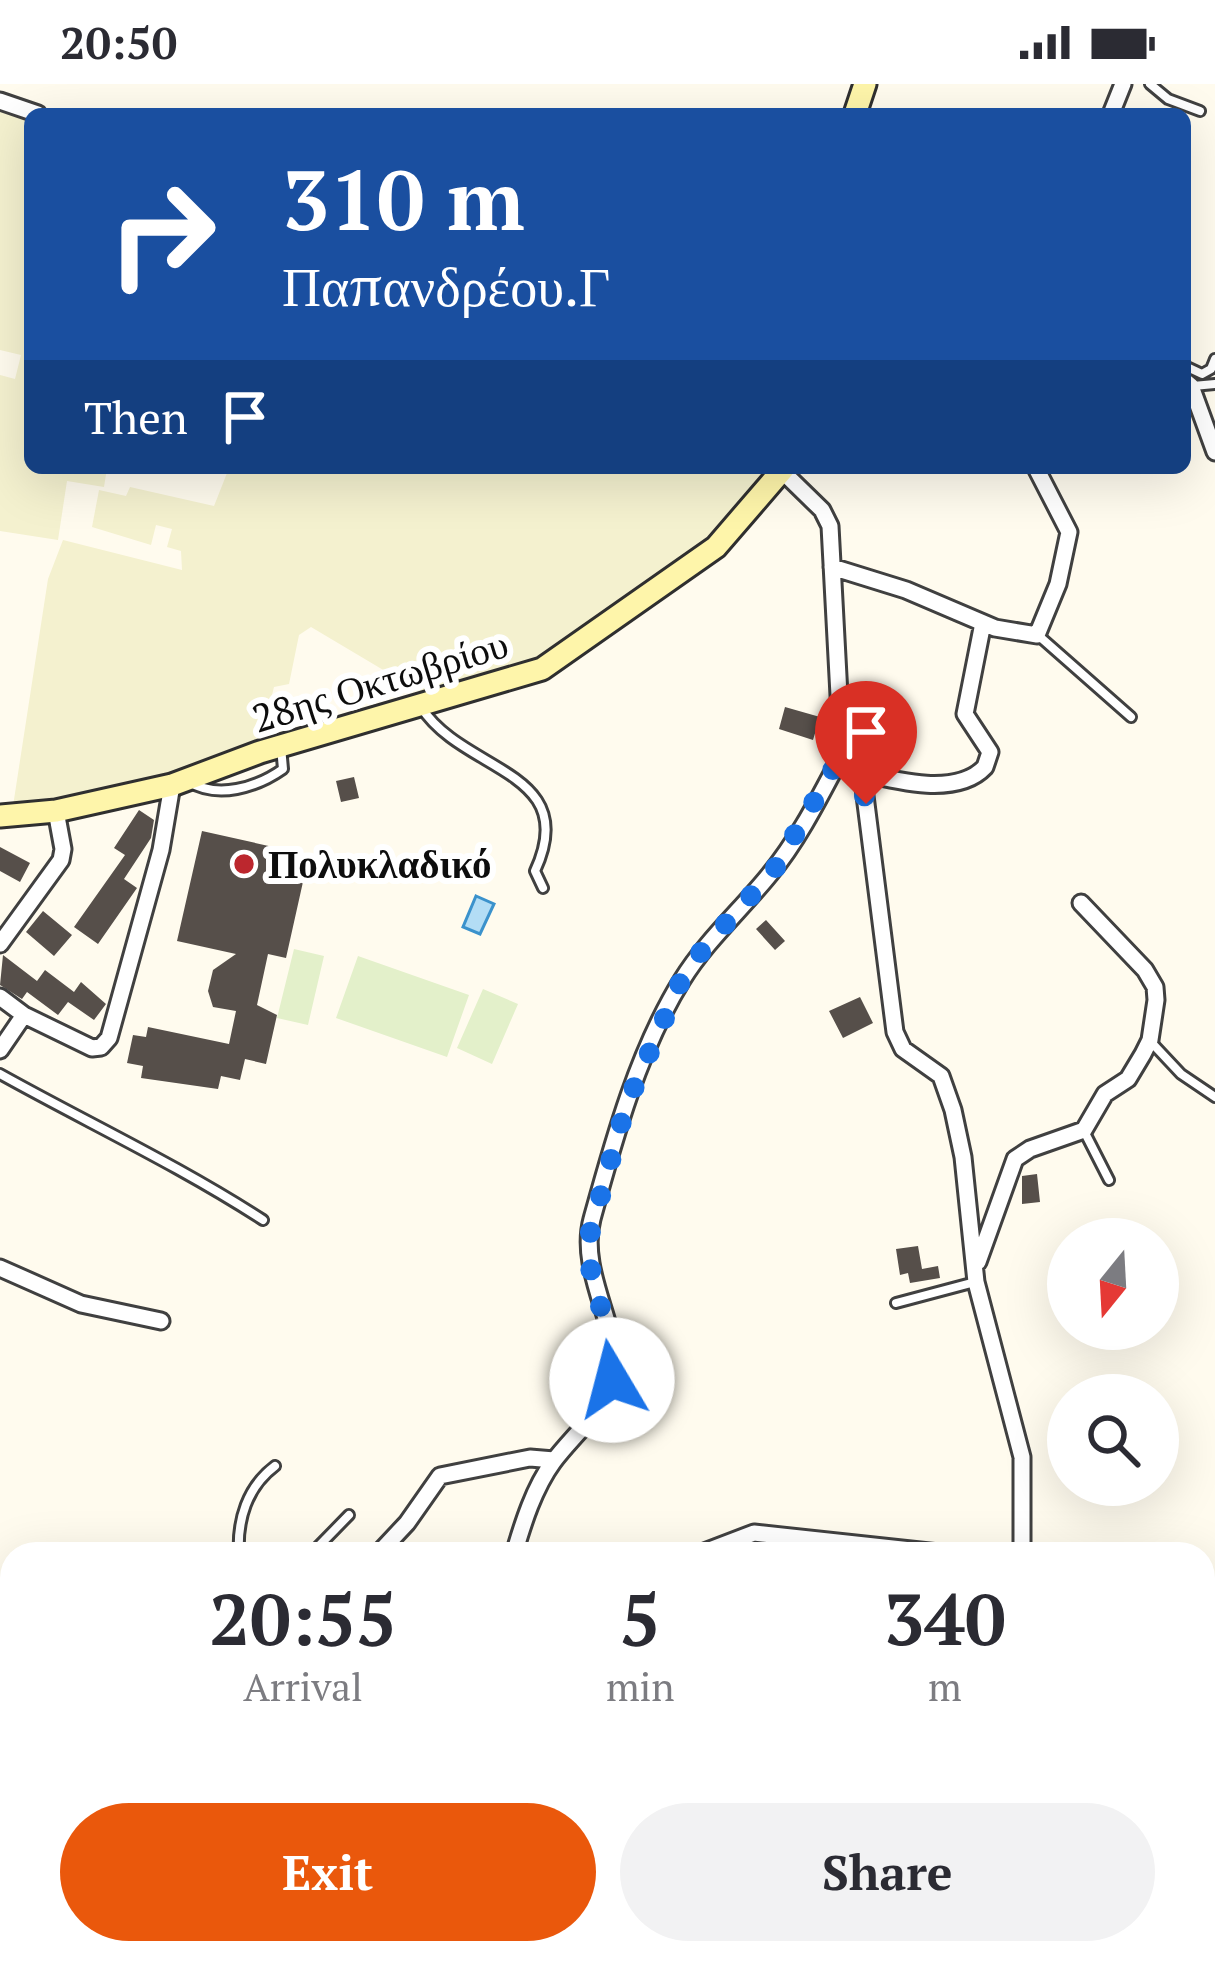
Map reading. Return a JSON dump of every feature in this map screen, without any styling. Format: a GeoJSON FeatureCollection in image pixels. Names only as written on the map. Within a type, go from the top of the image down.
{"type":"FeatureCollection","features":[{"type":"Feature","properties":{"kind":"main road","name":"28ης Οκτωβρίου"},"geometry":{"type":"LineString","coordinates":[[0,816],[56,812],[179,782],[551,664],[716,547],[774,474]]}},
{"type":"Feature","properties":{"kind":"street"},"geometry":{"type":"LineString","coordinates":[[1191,392],[1215,452]]}},
{"type":"Feature","properties":{"kind":"street"},"geometry":{"type":"LineString","coordinates":[[779,474],[827,519],[845,749],[860,772],[895,1032],[903,1049],[938,1072],[963,1157],[976,1275],[1022,1457],[1022,1542]]}},
{"type":"Feature","properties":{"kind":"street"},"geometry":{"type":"LineString","coordinates":[[832,567],[905,590],[983,623],[1037,635],[1069,542],[1068,527],[1039,474]]}},
{"type":"Feature","properties":{"kind":"street"},"geometry":{"type":"LineString","coordinates":[[860,772],[915,782],[959,782],[985,767],[990,752],[968,721],[965,705],[983,623]]}},
{"type":"Feature","properties":{"kind":"street"},"geometry":{"type":"LineString","coordinates":[[518,1542],[535,1494],[554,1460],[602,1402],[612,1380],[614,1355],[591,1272],[589,1237],[626,1106],[649,1049],[680,983],[703,949],[774,870],[845,749]]}},
{"type":"Feature","properties":{"kind":"street"},"geometry":{"type":"LineString","coordinates":[[0,997],[86,1046],[101,1048],[109,1038],[179,782]]}},
{"type":"Feature","properties":{"kind":"street"},"geometry":{"type":"LineString","coordinates":[[0,944],[61,860],[56,812]]}},
{"type":"Feature","properties":{"kind":"street"},"geometry":{"type":"LineString","coordinates":[[976,1275],[1015,1159],[1084,1130],[1105,1094],[1132,1073],[1150,1040],[1155,986],[1081,903]]}},
{"type":"Feature","properties":{"kind":"street"},"geometry":{"type":"LineString","coordinates":[[0,1050],[25,1015]]}},
{"type":"Feature","properties":{"kind":"street"},"geometry":{"type":"LineString","coordinates":[[0,1268],[81,1304],[161,1321]]}},
{"type":"Feature","properties":{"kind":"street"},"geometry":{"type":"LineString","coordinates":[[389,1542],[440,1476],[530,1458],[554,1460]]}},
{"type":"Feature","properties":{"kind":"street"},"geometry":{"type":"LineString","coordinates":[[730,1542],[754,1533],[837,1542]]}},
{"type":"Feature","properties":{"kind":"lane"},"geometry":{"type":"LineString","coordinates":[[1150,84],[1168,99],[1200,111]]}},
{"type":"Feature","properties":{"kind":"lane"},"geometry":{"type":"LineString","coordinates":[[1191,369],[1202,374],[1215,359]]}},
{"type":"Feature","properties":{"kind":"lane"},"geometry":{"type":"LineString","coordinates":[[1037,635],[1131,717]]}},
{"type":"Feature","properties":{"kind":"lane"},"geometry":{"type":"LineString","coordinates":[[420,706],[460,744],[536,793],[548,829],[535,871],[542,888]]}},
{"type":"Feature","properties":{"kind":"lane"},"geometry":{"type":"LineString","coordinates":[[1150,1040],[1180,1074],[1215,1097]]}},
{"type":"Feature","properties":{"kind":"lane"},"geometry":{"type":"LineString","coordinates":[[0,1074],[77,1118],[145,1149],[263,1220]]}},
{"type":"Feature","properties":{"kind":"lane"},"geometry":{"type":"LineString","coordinates":[[1084,1130],[1109,1180]]}},
{"type":"Feature","properties":{"kind":"lane"},"geometry":{"type":"LineString","coordinates":[[896,1303],[976,1275]]}},
{"type":"Feature","properties":{"kind":"lane"},"geometry":{"type":"LineString","coordinates":[[238,1542],[249,1494],[275,1466]]}},
{"type":"Feature","properties":{"kind":"lane"},"geometry":{"type":"LineString","coordinates":[[323,1542],[349,1515]]}},
{"type":"Feature","properties":{"kind":"shaded area"},"geometry":{"type":"Polygon","coordinates":[[[0,105],[24,114],[24,474],[106,474],[104,487],[67,481],[58,540],[0,531],[0,375],[15,379],[21,355],[0,350],[0,105]]]}},
{"type":"Feature","properties":{"kind":"shaded area"},"geometry":{"type":"Polygon","coordinates":[[[227,474],[764,474],[771,478],[714,543],[537,667],[427,696],[311,627],[299,635],[289,684],[274,687],[268,711],[279,741],[188,773],[72,801],[13,806],[48,579],[63,540],[182,570],[181,551],[167,547],[172,529],[156,525],[151,545],[92,527],[99,490],[126,496],[130,487],[214,506],[227,474]]]}},
{"type":"Feature","properties":{"kind":"green space"},"geometry":{"type":"Polygon","coordinates":[[[294,949],[324,956],[308,1025],[277,1018],[294,949]]]}},
{"type":"Feature","properties":{"kind":"green space"},"geometry":{"type":"Polygon","coordinates":[[[358,956],[469,995],[447,1057],[336,1018],[358,956]]]}},
{"type":"Feature","properties":{"kind":"green space"},"geometry":{"type":"Polygon","coordinates":[[[483,989],[518,1004],[492,1064],[457,1048],[483,989]]]}},
{"type":"Feature","properties":{"kind":"water"},"geometry":{"type":"Polygon","coordinates":[[[476,896],[494,904],[480,934],[463,927],[476,896]]]}},
{"type":"Feature","properties":{"kind":"building"},"geometry":{"type":"Polygon","coordinates":[[[785,707],[820,717],[813,740],[779,729],[785,707]]]}},
{"type":"Feature","properties":{"kind":"building"},"geometry":{"type":"Polygon","coordinates":[[[354,777],[359,798],[341,802],[336,781],[354,777]]]}},
{"type":"Feature","properties":{"kind":"building"},"geometry":{"type":"Polygon","coordinates":[[[139,810],[154,820],[151,838],[124,879],[137,888],[98,944],[74,927],[125,855],[114,848],[139,810]]]}},
{"type":"Feature","properties":{"kind":"building"},"geometry":{"type":"Polygon","coordinates":[[[202,831],[309,855],[286,958],[268,954],[257,1005],[277,1015],[266,1064],[245,1059],[240,1080],[221,1076],[218,1089],[141,1078],[143,1066],[127,1063],[133,1035],[146,1037],[148,1027],[229,1044],[236,1011],[213,1007],[208,991],[213,970],[236,954],[177,941],[202,831]]]}},
{"type":"Feature","properties":{"kind":"building"},"geometry":{"type":"Polygon","coordinates":[[[0,847],[30,863],[20,882],[0,871],[0,847]]]}},
{"type":"Feature","properties":{"kind":"building"},"geometry":{"type":"Polygon","coordinates":[[[43,911],[72,935],[54,956],[26,932],[43,911]]]}},
{"type":"Feature","properties":{"kind":"building"},"geometry":{"type":"Polygon","coordinates":[[[766,920],[785,941],[775,950],[756,929],[766,920]]]}},
{"type":"Feature","properties":{"kind":"building"},"geometry":{"type":"Polygon","coordinates":[[[3,955],[37,981],[45,970],[74,992],[81,982],[106,1004],[94,1020],[68,1002],[58,1015],[27,992],[22,999],[0,985],[3,955]]]}},
{"type":"Feature","properties":{"kind":"building"},"geometry":{"type":"Polygon","coordinates":[[[860,997],[873,1023],[843,1038],[829,1011],[860,997]]]}},
{"type":"Feature","properties":{"kind":"building"},"geometry":{"type":"Polygon","coordinates":[[[1037,1174],[1040,1202],[1022,1204],[1022,1176],[1037,1174]]]}},
{"type":"Feature","properties":{"kind":"building"},"geometry":{"type":"Polygon","coordinates":[[[918,1246],[922,1269],[938,1266],[940,1278],[910,1283],[908,1273],[900,1275],[896,1249],[918,1246]]]}},
{"type":"Feature","properties":{"kind":"place","name":"Πολυκλαδικό"},"geometry":{"type":"Point","coordinates":[244,864]}},
{"type":"Feature","properties":{"kind":"route"},"geometry":{"type":"LineString","coordinates":[[612,1380],[614,1355],[591,1272],[589,1237],[626,1106],[657,1030],[703,949],[774,870],[845,749],[860,772],[866,804]]}}]}
